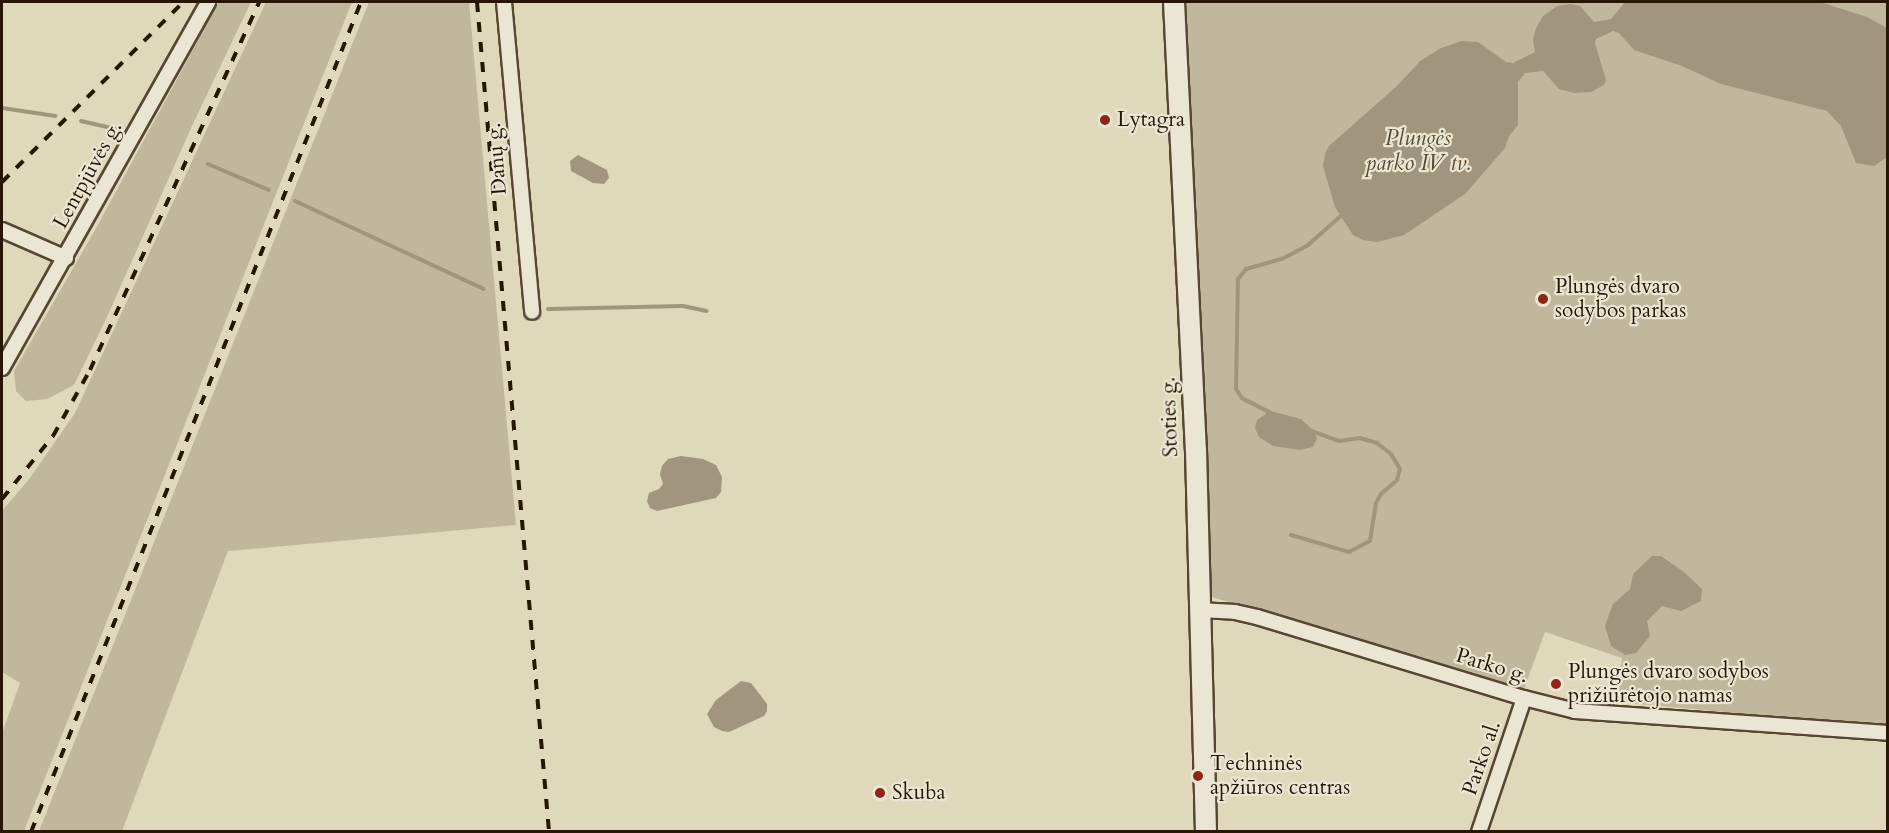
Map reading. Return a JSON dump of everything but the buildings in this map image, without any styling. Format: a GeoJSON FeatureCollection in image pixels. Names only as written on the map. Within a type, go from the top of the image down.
{"type":"FeatureCollection","features":[{"type":"Feature","properties":{"kind":"main road","name":"Stoties g."},"geometry":{"type":"LineString","coordinates":[[1174,2],[1196,450],[1206,831]]}},
{"type":"Feature","properties":{"kind":"street","name":"Lentpjūvės g."},"geometry":{"type":"LineString","coordinates":[[2,368],[66,258],[208,2]]}},
{"type":"Feature","properties":{"kind":"street","name":"Danų g."},"geometry":{"type":"LineString","coordinates":[[504,2],[532,312]]}},
{"type":"Feature","properties":{"kind":"street"},"geometry":{"type":"LineString","coordinates":[[2,230],[66,258]]}},
{"type":"Feature","properties":{"kind":"street","name":"Parko g."},"geometry":{"type":"LineString","coordinates":[[1199,610],[1234,612],[1257,617],[1524,698],[1575,711],[1887,733]]}},
{"type":"Feature","properties":{"kind":"street","name":"Parko al."},"geometry":{"type":"LineString","coordinates":[[1479,831],[1524,698]]}},
{"type":"Feature","properties":{"kind":"shaded area"},"geometry":{"type":"Polygon","coordinates":[[[219,2],[251,2],[192,126],[107,317],[74,385],[47,399],[26,401],[16,391],[14,371],[95,230],[219,2]]]}},
{"type":"Feature","properties":{"kind":"shaded area"},"geometry":{"type":"Polygon","coordinates":[[[266,2],[352,2],[24,831],[2,831],[2,733],[20,683],[2,672],[2,511],[30,478],[75,413],[266,2]]]}},
{"type":"Feature","properties":{"kind":"shaded area"},"geometry":{"type":"Polygon","coordinates":[[[369,2],[469,2],[516,525],[228,551],[122,831],[39,831],[369,2]]]}},
{"type":"Feature","properties":{"kind":"shaded area","name":"Plungės dvaro sodybos parkas"},"geometry":{"type":"Polygon","coordinates":[[[1186,2],[1887,2],[1887,727],[1617,702],[1622,658],[1545,632],[1524,689],[1212,597],[1186,2]]]}},
{"type":"Feature","properties":{"kind":"water","name":"Plungės parko IV tv."},"geometry":{"type":"Polygon","coordinates":[[[1625,2],[1820,2],[1867,17],[1887,28],[1887,157],[1874,166],[1856,163],[1841,126],[1827,111],[1721,84],[1682,66],[1634,50],[1619,33],[1613,31],[1596,39],[1595,43],[1606,80],[1604,85],[1591,92],[1574,93],[1559,89],[1543,71],[1525,73],[1518,82],[1518,125],[1509,136],[1505,148],[1465,194],[1404,235],[1377,242],[1363,240],[1353,235],[1335,207],[1323,166],[1325,154],[1329,146],[1397,86],[1420,61],[1441,48],[1462,41],[1478,42],[1506,62],[1513,63],[1535,52],[1533,40],[1536,28],[1543,16],[1557,6],[1570,4],[1580,6],[1594,22],[1611,19],[1625,2]]]}},
{"type":"Feature","properties":{"kind":"water"},"geometry":{"type":"Polygon","coordinates":[[[578,155],[607,170],[609,178],[604,184],[593,183],[571,171],[570,161],[578,155]]]}},
{"type":"Feature","properties":{"kind":"water"},"geometry":{"type":"Polygon","coordinates":[[[1270,411],[1301,419],[1314,431],[1317,439],[1313,447],[1300,450],[1273,446],[1259,437],[1255,428],[1257,420],[1270,411]]]}},
{"type":"Feature","properties":{"kind":"water"},"geometry":{"type":"Polygon","coordinates":[[[681,456],[703,459],[716,465],[722,477],[721,492],[716,498],[657,511],[650,508],[647,501],[649,493],[659,489],[663,484],[660,474],[662,466],[668,459],[681,456]]]}},
{"type":"Feature","properties":{"kind":"water"},"geometry":{"type":"Polygon","coordinates":[[[1652,556],[1661,556],[1684,572],[1702,589],[1701,601],[1681,611],[1662,606],[1647,621],[1650,636],[1636,653],[1625,655],[1611,646],[1605,626],[1613,604],[1630,589],[1633,574],[1652,556]]]}},
{"type":"Feature","properties":{"kind":"water"},"geometry":{"type":"Polygon","coordinates":[[[741,681],[751,683],[767,704],[767,711],[764,716],[729,732],[722,731],[714,727],[707,714],[716,700],[741,681]]]}},
{"type":"Feature","properties":{"kind":"waterway"},"geometry":{"type":"LineString","coordinates":[[2,108],[55,116]]}},
{"type":"Feature","properties":{"kind":"waterway"},"geometry":{"type":"LineString","coordinates":[[81,121],[117,129]]}},
{"type":"Feature","properties":{"kind":"waterway"},"geometry":{"type":"LineString","coordinates":[[208,164],[269,190]]}},
{"type":"Feature","properties":{"kind":"waterway"},"geometry":{"type":"LineString","coordinates":[[295,201],[484,289]]}},
{"type":"Feature","properties":{"kind":"waterway"},"geometry":{"type":"LineString","coordinates":[[1273,414],[1242,398],[1236,389],[1238,279],[1246,269],[1282,259],[1308,245],[1344,213]]}},
{"type":"Feature","properties":{"kind":"waterway"},"geometry":{"type":"LineString","coordinates":[[548,309],[683,306],[706,311]]}},
{"type":"Feature","properties":{"kind":"waterway"},"geometry":{"type":"LineString","coordinates":[[1291,535],[1349,552],[1370,541],[1376,503],[1381,494],[1397,480],[1400,469],[1391,454],[1377,443],[1360,438],[1339,441],[1312,431]]}},
{"type":"Feature","properties":{"kind":"railway"},"geometry":{"type":"LineString","coordinates":[[2,182],[183,2]]}},
{"type":"Feature","properties":{"kind":"railway"},"geometry":{"type":"LineString","coordinates":[[2,499],[53,436],[90,370],[259,2]]}},
{"type":"Feature","properties":{"kind":"railway"},"geometry":{"type":"LineString","coordinates":[[31,832],[361,2]]}},
{"type":"Feature","properties":{"kind":"railway"},"geometry":{"type":"LineString","coordinates":[[477,2],[549,832]]}},
{"type":"Feature","properties":{"kind":"place","name":"Lytagra"},"geometry":{"type":"Point","coordinates":[1105,120]}},
{"type":"Feature","properties":{"kind":"place","name":"Plungės dvaro sodybos parkas"},"geometry":{"type":"Point","coordinates":[1543,299]}},
{"type":"Feature","properties":{"kind":"place","name":"Plungės dvaro sodybos prižiūrėtojo namas"},"geometry":{"type":"Point","coordinates":[1556,684]}},
{"type":"Feature","properties":{"kind":"place","name":"Techninės apžiūros centras"},"geometry":{"type":"Point","coordinates":[1198,776]}},
{"type":"Feature","properties":{"kind":"place","name":"Skuba"},"geometry":{"type":"Point","coordinates":[880,793]}}]}
